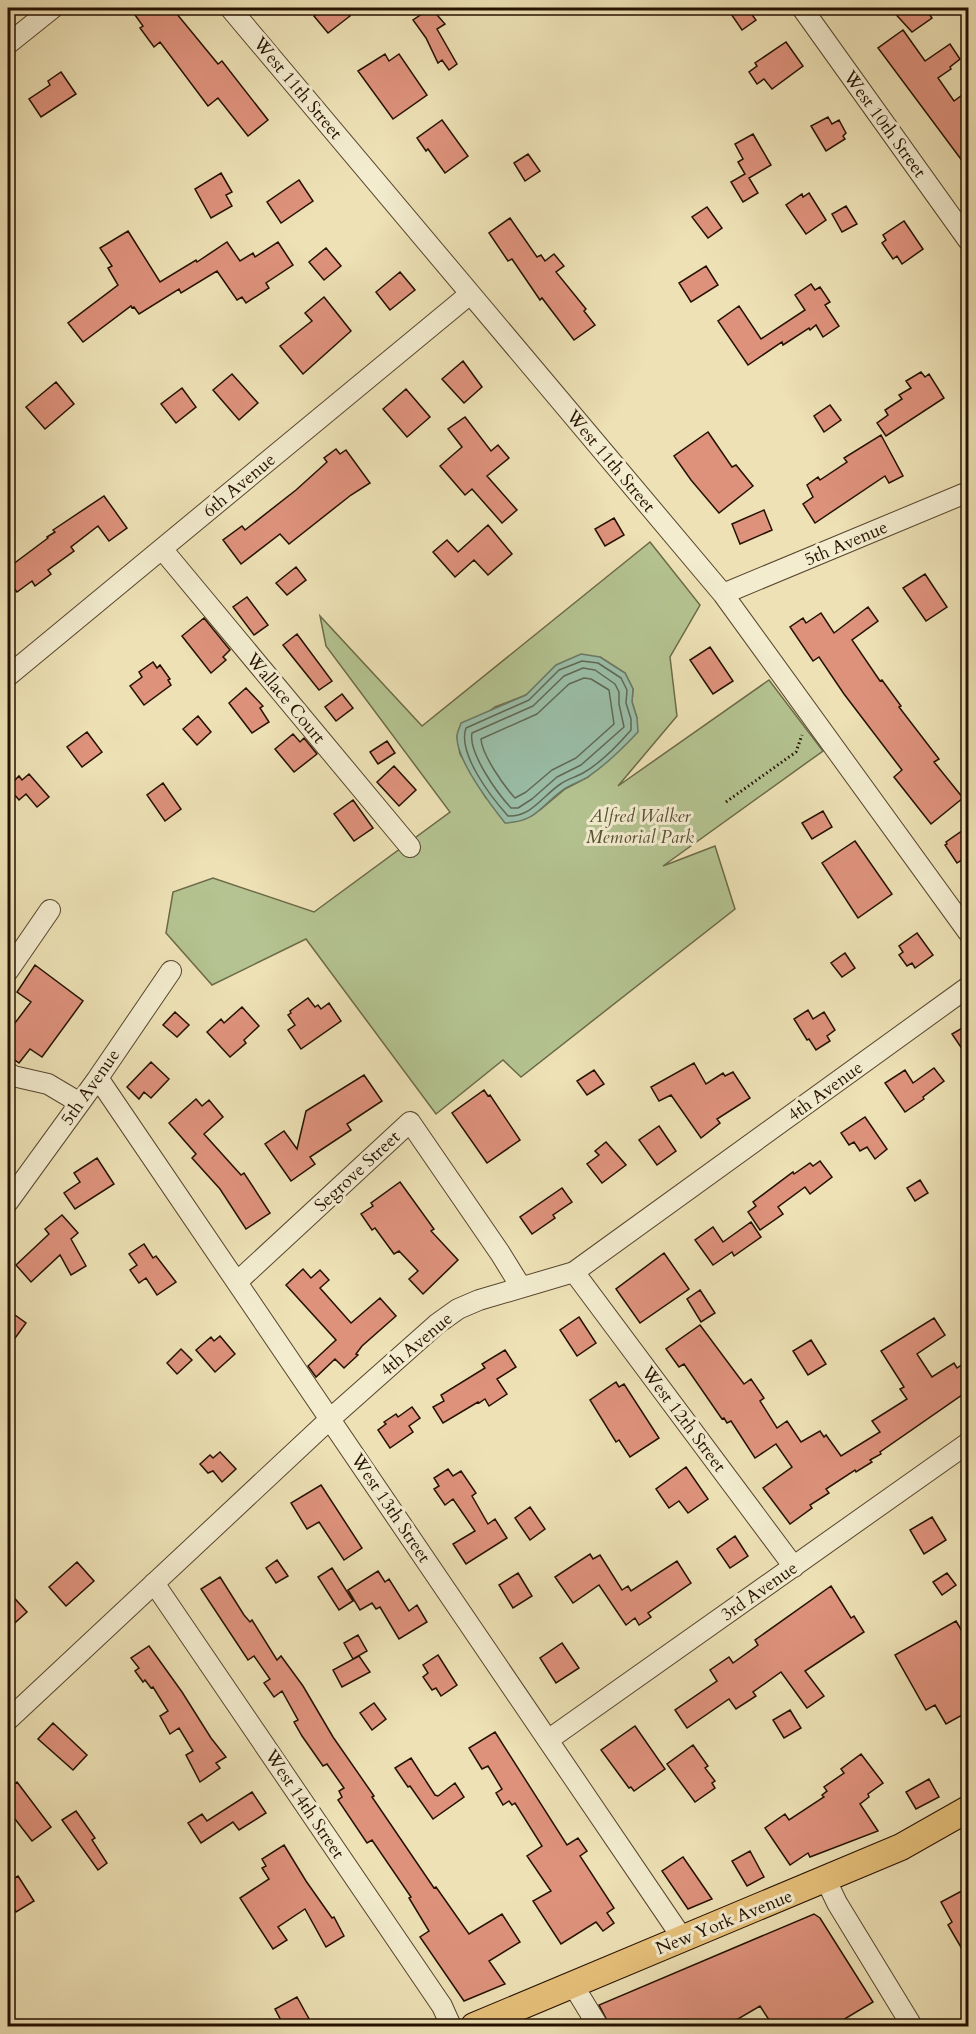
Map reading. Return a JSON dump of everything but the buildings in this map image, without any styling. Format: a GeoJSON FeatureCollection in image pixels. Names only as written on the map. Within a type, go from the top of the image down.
{"type":"FeatureCollection","features":[{"type":"Feature","properties":{"kind":"main road","name":"New York Avenue"},"geometry":{"type":"LineString","coordinates":[[474,2026],[826,1880],[901,1847],[969,1809]]}},
{"type":"Feature","properties":{"kind":"street"},"geometry":{"type":"LineString","coordinates":[[8,44],[53,8]]}},
{"type":"Feature","properties":{"kind":"street","name":"West 11th Street"},"geometry":{"type":"LineString","coordinates":[[230,8],[723,594],[969,932]]}},
{"type":"Feature","properties":{"kind":"street","name":"West 10th Street"},"geometry":{"type":"LineString","coordinates":[[802,8],[969,240]]}},
{"type":"Feature","properties":{"kind":"street","name":"6th Avenue"},"geometry":{"type":"LineString","coordinates":[[8,676],[470,294]]}},
{"type":"Feature","properties":{"kind":"street","name":"5th Avenue"},"geometry":{"type":"LineString","coordinates":[[723,594],[969,492]]}},
{"type":"Feature","properties":{"kind":"street","name":"Wallace Court"},"geometry":{"type":"LineString","coordinates":[[162,549],[410,847]]}},
{"type":"Feature","properties":{"kind":"street"},"geometry":{"type":"LineString","coordinates":[[8,971],[50,910]]}},
{"type":"Feature","properties":{"kind":"street","name":"5th Avenue"},"geometry":{"type":"LineString","coordinates":[[8,1202],[98,1078],[171,971]]}},
{"type":"Feature","properties":{"kind":"street","name":"4th Avenue"},"geometry":{"type":"LineString","coordinates":[[8,1720],[330,1419],[437,1324],[479,1300],[574,1272],[969,987]]}},
{"type":"Feature","properties":{"kind":"street"},"geometry":{"type":"LineString","coordinates":[[8,1072],[13,1076],[48,1084],[80,1103]]}},
{"type":"Feature","properties":{"kind":"street","name":"West 13th Street"},"geometry":{"type":"LineString","coordinates":[[98,1078],[683,1939]]}},
{"type":"Feature","properties":{"kind":"street","name":"Segrove Street"},"geometry":{"type":"LineString","coordinates":[[237,1282],[410,1122],[500,1252],[520,1287]]}},
{"type":"Feature","properties":{"kind":"street","name":"West 12th Street"},"geometry":{"type":"LineString","coordinates":[[574,1272],[794,1567]]}},
{"type":"Feature","properties":{"kind":"street","name":"3rd Avenue"},"geometry":{"type":"LineString","coordinates":[[548,1740],[969,1443]]}},
{"type":"Feature","properties":{"kind":"street","name":"West 14th Street"},"geometry":{"type":"LineString","coordinates":[[154,1583],[442,2006],[452,2026]]}},
{"type":"Feature","properties":{"kind":"street"},"geometry":{"type":"LineString","coordinates":[[826,1880],[837,1903],[909,2026]]}},
{"type":"Feature","properties":{"kind":"street"},"geometry":{"type":"LineString","coordinates":[[573,1985],[598,2026]]}},
{"type":"Feature","properties":{"kind":"path"},"geometry":{"type":"LineString","coordinates":[[726,802],[796,752],[802,735]]}},
{"type":"Feature","properties":{"kind":"green space","name":"Alfred Walker Memorial Park"},"geometry":{"type":"Polygon","coordinates":[[[650,542],[700,605],[670,657],[677,716],[618,786],[769,680],[823,751],[663,866],[715,846],[735,909],[521,1077],[503,1060],[436,1114],[306,939],[212,985],[166,933],[173,892],[213,878],[314,912],[450,812],[326,646],[320,616],[422,726],[650,542]],[[600,657],[538,684],[526,695],[495,707],[457,736],[460,754],[486,798],[540,810],[565,789],[588,777],[606,762],[637,718],[632,702],[633,689],[625,673],[600,657]]]}},
{"type":"Feature","properties":{"kind":"water"},"geometry":{"type":"Polygon","coordinates":[[[581,654],[600,657],[625,673],[633,689],[632,702],[638,732],[602,766],[586,778],[564,789],[538,812],[524,820],[505,823],[475,781],[462,757],[457,736],[461,723],[526,695],[556,665],[581,654]]]}}]}
